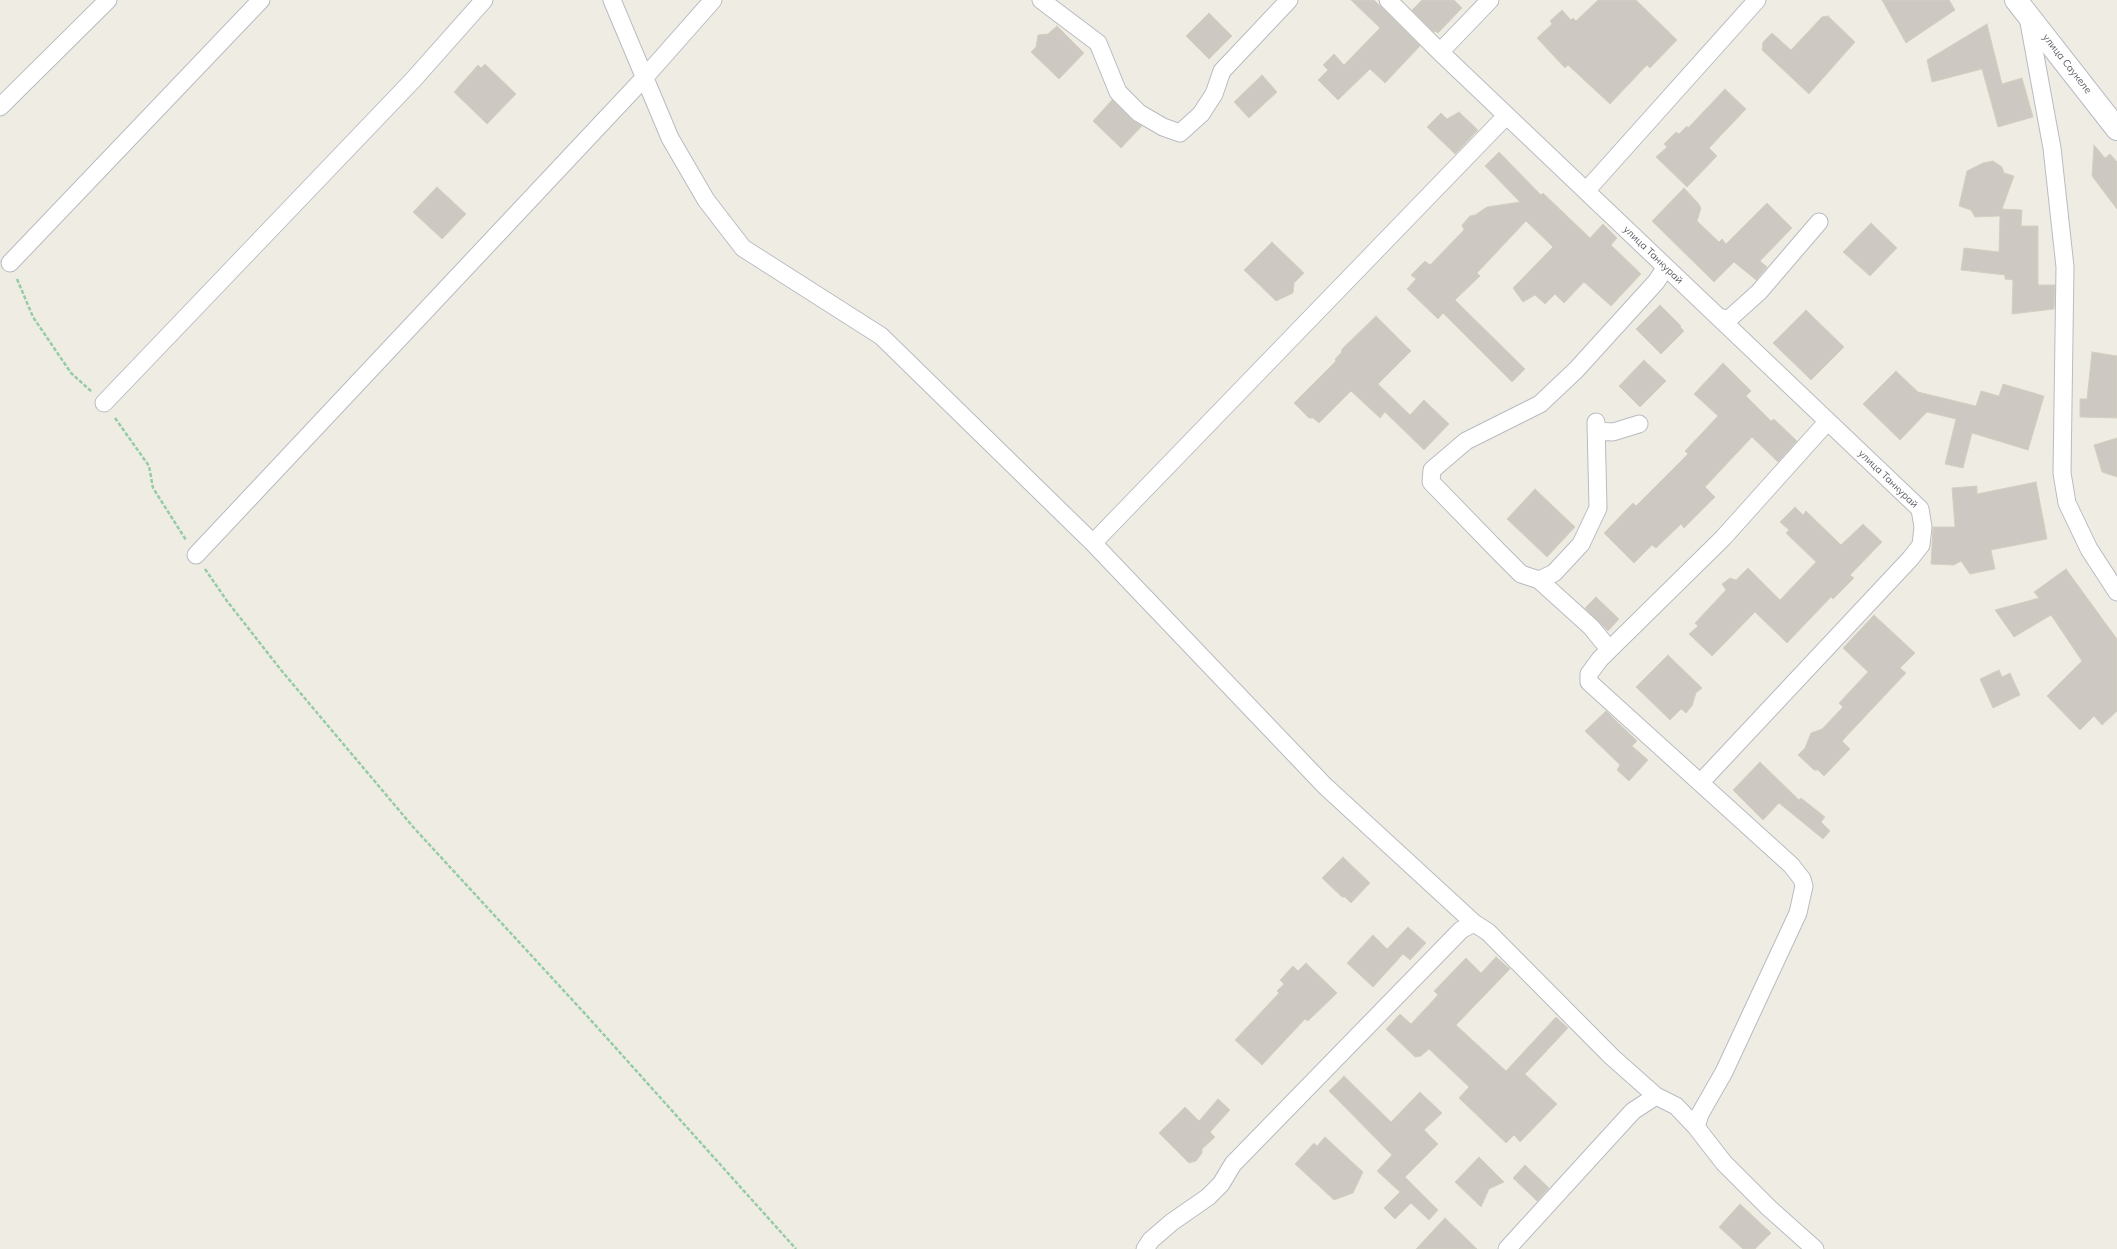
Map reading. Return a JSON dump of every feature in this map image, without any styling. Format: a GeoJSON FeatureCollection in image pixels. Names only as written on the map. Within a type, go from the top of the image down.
{"type":"FeatureCollection","features":[{"type":"Feature","properties":{"kind":"street"},"geometry":{"type":"LineString","coordinates":[[0,107],[108,0]]}},
{"type":"Feature","properties":{"kind":"street"},"geometry":{"type":"LineString","coordinates":[[10,263],[261,0]]}},
{"type":"Feature","properties":{"kind":"street"},"geometry":{"type":"LineString","coordinates":[[104,403],[414,80],[484,0]]}},
{"type":"Feature","properties":{"kind":"street"},"geometry":{"type":"LineString","coordinates":[[612,0],[670,138],[706,200],[743,248],[881,336],[1093,543],[1325,786],[1474,923],[1488,932],[1612,1057],[1656,1096],[1684,1109],[1697,1109],[1706,1100],[1724,1072],[1798,913],[1804,886],[1802,879],[1791,865],[1589,682],[1588,674],[1610,649],[1722,538],[1828,421]]}},
{"type":"Feature","properties":{"kind":"street"},"geometry":{"type":"LineString","coordinates":[[196,555],[645,77],[713,0]]}},
{"type":"Feature","properties":{"kind":"street"},"geometry":{"type":"LineString","coordinates":[[1041,0],[1098,43],[1118,92],[1139,113],[1163,127],[1180,134],[1200,114],[1214,94],[1222,71],[1289,0]]}},
{"type":"Feature","properties":{"kind":"street","name":"улица Танкурай"},"geometry":{"type":"LineString","coordinates":[[1388,0],[1506,116],[1586,190],[1920,509],[1923,527],[1921,545],[1910,559],[1700,782]]}},
{"type":"Feature","properties":{"kind":"street"},"geometry":{"type":"LineString","coordinates":[[1440,52],[1490,0]]}},
{"type":"Feature","properties":{"kind":"street"},"geometry":{"type":"LineString","coordinates":[[1586,190],[1757,0]]}},
{"type":"Feature","properties":{"kind":"street"},"geometry":{"type":"LineString","coordinates":[[2022,7],[2052,148],[2065,267],[2062,473],[2067,502],[2088,549],[2117,592]]}},
{"type":"Feature","properties":{"kind":"street","name":"улица Саукеле"},"geometry":{"type":"LineString","coordinates":[[2022,7],[2117,129]]}},
{"type":"Feature","properties":{"kind":"street"},"geometry":{"type":"LineString","coordinates":[[1093,543],[1506,116]]}},
{"type":"Feature","properties":{"kind":"street"},"geometry":{"type":"LineString","coordinates":[[1718,317],[1729,319],[1760,292],[1819,222]]}},
{"type":"Feature","properties":{"kind":"street"},"geometry":{"type":"LineString","coordinates":[[1610,649],[1591,627],[1539,580],[1521,574],[1431,482],[1432,470],[1466,441],[1540,404],[1576,370],[1656,282],[1666,267]]}},
{"type":"Feature","properties":{"kind":"street"},"geometry":{"type":"LineString","coordinates":[[1539,580],[1554,573],[1581,544],[1598,508],[1596,426],[1613,432],[1639,424]]}},
{"type":"Feature","properties":{"kind":"street"},"geometry":{"type":"LineString","coordinates":[[1145,1249],[1151,1240],[1172,1222],[1208,1198],[1221,1184],[1233,1164],[1461,930],[1474,923]]}},
{"type":"Feature","properties":{"kind":"street"},"geometry":{"type":"LineString","coordinates":[[1507,1249],[1633,1111],[1656,1096]]}},
{"type":"Feature","properties":{"kind":"street"},"geometry":{"type":"LineString","coordinates":[[1696,1127],[1706,1100]]}},
{"type":"Feature","properties":{"kind":"street"},"geometry":{"type":"LineString","coordinates":[[1676,1106],[1696,1127],[1724,1163],[1769,1208],[1815,1249]]}},
{"type":"Feature","properties":{"kind":"path"},"geometry":{"type":"LineString","coordinates":[[10,263],[33,317],[71,373],[104,403],[150,466],[153,488],[196,555],[227,601],[281,670],[414,828],[588,1017],[796,1249]]}},
{"type":"Feature","properties":{"kind":"building"},"geometry":{"type":"Polygon","coordinates":[[[1351,0],[1374,0],[1420,46],[1385,83],[1370,69],[1338,100],[1318,80],[1328,70],[1323,65],[1334,54],[1344,65],[1380,28],[1351,0]]]}},
{"type":"Feature","properties":{"kind":"building"},"geometry":{"type":"Polygon","coordinates":[[[1422,0],[1454,0],[1462,8],[1438,33],[1435,31],[1434,32],[1412,10],[1422,0]]]}},
{"type":"Feature","properties":{"kind":"building"},"geometry":{"type":"Polygon","coordinates":[[[1598,0],[1636,0],[1677,40],[1650,68],[1647,65],[1610,104],[1568,65],[1565,68],[1537,38],[1552,24],[1550,21],[1562,10],[1571,20],[1573,18],[1576,21],[1598,0]]]}},
{"type":"Feature","properties":{"kind":"building"},"geometry":{"type":"Polygon","coordinates":[[[1882,0],[1949,0],[1955,10],[1906,43],[1882,0]]]}},
{"type":"Feature","properties":{"kind":"building"},"geometry":{"type":"Polygon","coordinates":[[[1209,13],[1232,36],[1209,59],[1186,36],[1209,13]]]}},
{"type":"Feature","properties":{"kind":"building"},"geometry":{"type":"Polygon","coordinates":[[[1828,16],[1855,42],[1809,94],[1762,50],[1763,42],[1772,33],[1791,50],[1822,17],[1828,16]]]}},
{"type":"Feature","properties":{"kind":"building"},"geometry":{"type":"Polygon","coordinates":[[[1987,24],[2002,84],[2022,78],[2033,117],[1998,127],[1982,69],[1932,82],[1927,60],[1987,24]]]}},
{"type":"Feature","properties":{"kind":"building"},"geometry":{"type":"Polygon","coordinates":[[[1057,26],[1084,53],[1059,79],[1031,52],[1036,47],[1038,35],[1048,34],[1057,26]]]}},
{"type":"Feature","properties":{"kind":"building"},"geometry":{"type":"Polygon","coordinates":[[[485,64],[516,94],[487,124],[454,92],[478,65],[481,68],[485,64]]]}},
{"type":"Feature","properties":{"kind":"building"},"geometry":{"type":"Polygon","coordinates":[[[1262,75],[1277,92],[1249,118],[1234,102],[1262,75]]]}},
{"type":"Feature","properties":{"kind":"building"},"geometry":{"type":"Polygon","coordinates":[[[1725,89],[1746,109],[1709,148],[1717,156],[1687,187],[1656,157],[1667,147],[1664,144],[1676,132],[1679,134],[1687,126],[1688,128],[1725,89]]]}},
{"type":"Feature","properties":{"kind":"building"},"geometry":{"type":"Polygon","coordinates":[[[1112,100],[1132,120],[1142,126],[1121,148],[1093,121],[1112,100]]]}},
{"type":"Feature","properties":{"kind":"building"},"geometry":{"type":"Polygon","coordinates":[[[1459,112],[1478,130],[1455,154],[1427,127],[1441,113],[1447,119],[1459,112]]]}},
{"type":"Feature","properties":{"kind":"building"},"geometry":{"type":"Polygon","coordinates":[[[2094,145],[2105,158],[2110,154],[2117,162],[2117,209],[2092,176],[2094,145]]]}},
{"type":"Feature","properties":{"kind":"building"},"geometry":{"type":"Polygon","coordinates":[[[1499,152],[1541,195],[1543,193],[1590,238],[1603,224],[1617,238],[1611,245],[1641,274],[1611,306],[1584,282],[1564,303],[1555,294],[1545,304],[1535,295],[1523,302],[1513,288],[1553,247],[1526,221],[1477,273],[1480,276],[1455,300],[1525,369],[1512,382],[1443,313],[1438,319],[1407,289],[1416,279],[1411,275],[1425,261],[1430,265],[1464,230],[1462,225],[1470,216],[1475,215],[1487,207],[1520,202],[1485,166],[1499,152]]]}},
{"type":"Feature","properties":{"kind":"building"},"geometry":{"type":"Polygon","coordinates":[[[1993,161],[2002,167],[2004,173],[2014,176],[2002,209],[2022,210],[2021,226],[2038,226],[2038,285],[2055,285],[2054,309],[2012,314],[2013,280],[2005,279],[2005,275],[1961,270],[1964,248],[1999,252],[2000,216],[1975,217],[1971,210],[1959,206],[1967,171],[1983,163],[1993,161]]]}},
{"type":"Feature","properties":{"kind":"building"},"geometry":{"type":"Polygon","coordinates":[[[437,187],[466,214],[442,239],[413,212],[437,187]]]}},
{"type":"Feature","properties":{"kind":"building"},"geometry":{"type":"Polygon","coordinates":[[[1684,188],[1701,208],[1697,221],[1719,242],[1722,239],[1726,244],[1767,203],[1792,228],[1760,261],[1767,267],[1756,280],[1734,262],[1714,282],[1652,221],[1684,188]]]}},
{"type":"Feature","properties":{"kind":"building"},"geometry":{"type":"Polygon","coordinates":[[[1871,223],[1897,248],[1870,276],[1843,252],[1871,223]]]}},
{"type":"Feature","properties":{"kind":"building"},"geometry":{"type":"Polygon","coordinates":[[[1272,242],[1304,273],[1294,283],[1293,293],[1276,301],[1244,270],[1272,242]]]}},
{"type":"Feature","properties":{"kind":"building"},"geometry":{"type":"Polygon","coordinates":[[[1660,305],[1684,331],[1661,354],[1636,329],[1660,305]]]}},
{"type":"Feature","properties":{"kind":"building"},"geometry":{"type":"Polygon","coordinates":[[[1806,310],[1844,347],[1811,380],[1773,343],[1806,310]]]}},
{"type":"Feature","properties":{"kind":"building"},"geometry":{"type":"Polygon","coordinates":[[[1376,316],[1411,351],[1378,384],[1410,415],[1424,400],[1449,424],[1424,450],[1385,412],[1380,418],[1351,391],[1319,423],[1313,418],[1309,418],[1294,403],[1336,361],[1335,359],[1341,353],[1342,349],[1376,316]]]}},
{"type":"Feature","properties":{"kind":"building"},"geometry":{"type":"Polygon","coordinates":[[[2092,352],[2117,356],[2117,418],[2080,417],[2080,399],[2087,399],[2092,352]]]}},
{"type":"Feature","properties":{"kind":"building"},"geometry":{"type":"Polygon","coordinates":[[[1644,360],[1666,381],[1640,407],[1619,386],[1644,360]]]}},
{"type":"Feature","properties":{"kind":"building"},"geometry":{"type":"Polygon","coordinates":[[[1723,363],[1751,391],[1746,396],[1771,421],[1774,419],[1797,441],[1778,462],[1752,437],[1705,487],[1715,497],[1684,528],[1681,524],[1656,548],[1652,545],[1634,563],[1604,533],[1633,503],[1636,506],[1688,454],[1685,451],[1718,416],[1694,394],[1723,363]]]}},
{"type":"Feature","properties":{"kind":"building"},"geometry":{"type":"Polygon","coordinates":[[[1896,371],[1918,392],[1976,406],[1981,391],[1999,396],[2003,384],[2044,396],[2028,450],[1972,433],[1963,468],[1945,464],[1956,419],[1927,412],[1900,440],[1863,404],[1896,371]]]}},
{"type":"Feature","properties":{"kind":"building"},"geometry":{"type":"Polygon","coordinates":[[[2117,438],[2117,477],[2102,472],[2094,445],[2117,438]]]}},
{"type":"Feature","properties":{"kind":"building"},"geometry":{"type":"Polygon","coordinates":[[[2036,482],[2047,539],[1991,550],[1995,569],[1970,574],[1961,561],[1954,565],[1931,564],[1933,527],[1955,527],[1952,488],[1977,486],[1977,494],[2036,482]]]}},
{"type":"Feature","properties":{"kind":"building"},"geometry":{"type":"Polygon","coordinates":[[[1535,489],[1575,527],[1547,557],[1507,519],[1535,489]]]}},
{"type":"Feature","properties":{"kind":"building"},"geometry":{"type":"Polygon","coordinates":[[[1795,507],[1803,515],[1806,511],[1841,545],[1863,524],[1882,542],[1850,575],[1854,578],[1833,599],[1831,597],[1787,643],[1755,612],[1712,656],[1689,634],[1698,626],[1695,623],[1726,590],[1722,584],[1730,578],[1736,580],[1748,568],[1780,600],[1816,562],[1786,533],[1789,530],[1780,522],[1795,507]]]}},
{"type":"Feature","properties":{"kind":"building"},"geometry":{"type":"Polygon","coordinates":[[[2066,569],[2117,639],[2117,711],[2102,725],[2094,716],[2080,730],[2047,696],[2082,661],[2051,615],[2014,637],[1995,610],[2039,598],[2034,592],[2066,569]]]}},
{"type":"Feature","properties":{"kind":"building"},"geometry":{"type":"Polygon","coordinates":[[[1596,597],[1619,619],[1608,631],[1585,608],[1596,597]]]}},
{"type":"Feature","properties":{"kind":"building"},"geometry":{"type":"Polygon","coordinates":[[[1874,615],[1915,653],[1900,668],[1906,673],[1842,741],[1850,749],[1824,776],[1818,770],[1814,770],[1798,755],[1805,748],[1811,733],[1822,729],[1843,707],[1839,703],[1868,672],[1843,648],[1874,615]]]}},
{"type":"Feature","properties":{"kind":"building"},"geometry":{"type":"Polygon","coordinates":[[[1668,655],[1702,688],[1696,693],[1692,706],[1686,713],[1681,709],[1670,720],[1636,687],[1668,655]]]}},
{"type":"Feature","properties":{"kind":"building"},"geometry":{"type":"Polygon","coordinates":[[[1999,670],[2002,677],[2010,673],[2020,695],[1993,708],[1980,679],[1999,670]]]}},
{"type":"Feature","properties":{"kind":"building"},"geometry":{"type":"Polygon","coordinates":[[[1606,711],[1637,741],[1632,746],[1648,760],[1629,781],[1617,770],[1620,765],[1585,731],[1606,711]]]}},
{"type":"Feature","properties":{"kind":"building"},"geometry":{"type":"Polygon","coordinates":[[[1760,762],[1799,800],[1801,798],[1825,817],[1821,822],[1830,831],[1823,839],[1779,803],[1763,820],[1733,790],[1760,762]]]}},
{"type":"Feature","properties":{"kind":"building"},"geometry":{"type":"Polygon","coordinates":[[[1343,857],[1370,883],[1351,903],[1345,897],[1342,897],[1322,878],[1343,857]]]}},
{"type":"Feature","properties":{"kind":"building"},"geometry":{"type":"Polygon","coordinates":[[[1408,927],[1426,943],[1410,960],[1403,954],[1373,987],[1347,963],[1373,935],[1387,949],[1408,927]]]}},
{"type":"Feature","properties":{"kind":"building"},"geometry":{"type":"Polygon","coordinates":[[[1496,957],[1510,969],[1456,1025],[1506,1071],[1556,1017],[1568,1028],[1525,1074],[1557,1104],[1520,1142],[1514,1135],[1506,1143],[1459,1098],[1469,1087],[1429,1049],[1421,1056],[1415,1057],[1386,1029],[1400,1014],[1411,1024],[1438,995],[1434,991],[1466,958],[1481,973],[1496,957]]]}},
{"type":"Feature","properties":{"kind":"building"},"geometry":{"type":"Polygon","coordinates":[[[1306,963],[1337,993],[1308,1021],[1305,1019],[1262,1065],[1235,1040],[1279,993],[1277,991],[1284,984],[1280,980],[1293,966],[1298,971],[1306,963]]]}},
{"type":"Feature","properties":{"kind":"building"},"geometry":{"type":"Polygon","coordinates":[[[1344,1076],[1391,1122],[1420,1092],[1442,1113],[1424,1130],[1438,1144],[1405,1177],[1438,1210],[1429,1220],[1411,1203],[1395,1219],[1384,1208],[1400,1192],[1377,1171],[1392,1155],[1329,1091],[1344,1076]]]}},
{"type":"Feature","properties":{"kind":"building"},"geometry":{"type":"Polygon","coordinates":[[[1218,1099],[1230,1110],[1210,1132],[1215,1137],[1202,1149],[1202,1153],[1196,1161],[1189,1163],[1159,1133],[1185,1107],[1199,1121],[1218,1099]]]}},
{"type":"Feature","properties":{"kind":"building"},"geometry":{"type":"Polygon","coordinates":[[[1325,1137],[1363,1172],[1353,1193],[1334,1200],[1295,1164],[1314,1143],[1317,1146],[1325,1137]]]}},
{"type":"Feature","properties":{"kind":"building"},"geometry":{"type":"Polygon","coordinates":[[[1479,1157],[1504,1182],[1489,1189],[1481,1207],[1455,1182],[1479,1157]]]}},
{"type":"Feature","properties":{"kind":"building"},"geometry":{"type":"Polygon","coordinates":[[[1525,1165],[1549,1188],[1537,1201],[1513,1178],[1525,1165]]]}},
{"type":"Feature","properties":{"kind":"building"},"geometry":{"type":"Polygon","coordinates":[[[1740,1204],[1771,1233],[1755,1249],[1743,1249],[1719,1227],[1740,1204]]]}},
{"type":"Feature","properties":{"kind":"building"},"geometry":{"type":"Polygon","coordinates":[[[1445,1218],[1477,1249],[1416,1249],[1445,1218]]]}}]}
